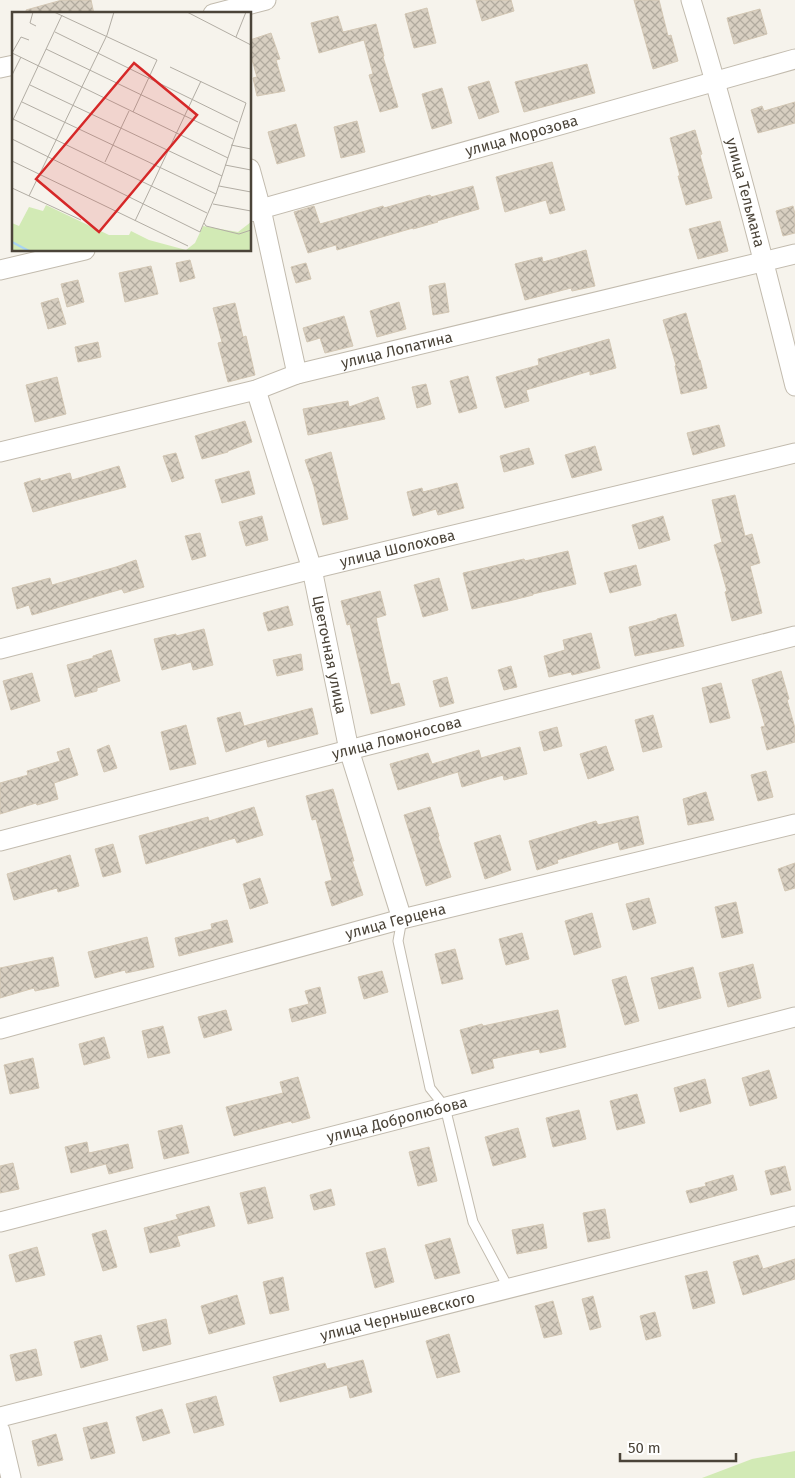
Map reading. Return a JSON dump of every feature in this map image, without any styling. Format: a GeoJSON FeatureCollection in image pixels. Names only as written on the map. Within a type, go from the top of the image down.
{"type":"FeatureCollection","features":[{"type":"Feature","properties":{"kind":"street"},"geometry":{"type":"LineString","coordinates":[[221,12],[266,0]]}},
{"type":"Feature","properties":{"kind":"street","name":"улица Тельмана"},"geometry":{"type":"LineString","coordinates":[[691,0],[715,80],[795,386]]}},
{"type":"Feature","properties":{"kind":"street","name":"улица Морозова"},"geometry":{"type":"LineString","coordinates":[[255,210],[795,59]]}},
{"type":"Feature","properties":{"kind":"street"},"geometry":{"type":"LineString","coordinates":[[251,177],[255,210],[297,374]]}},
{"type":"Feature","properties":{"kind":"street"},"geometry":{"type":"LineString","coordinates":[[0,270],[81,251]]}},
{"type":"Feature","properties":{"kind":"street","name":"улица Лопатина"},"geometry":{"type":"LineString","coordinates":[[0,452],[256,390],[297,374],[795,254]]}},
{"type":"Feature","properties":{"kind":"street","name":"Цветочная улица"},"geometry":{"type":"LineString","coordinates":[[256,390],[312,569],[349,750],[402,919]]}},
{"type":"Feature","properties":{"kind":"street","name":"улица Шолохова"},"geometry":{"type":"LineString","coordinates":[[0,649],[312,569],[795,453]]}},
{"type":"Feature","properties":{"kind":"street","name":"улица Ломоносова"},"geometry":{"type":"LineString","coordinates":[[0,841],[795,636]]}},
{"type":"Feature","properties":{"kind":"street","name":"улица Герцена"},"geometry":{"type":"LineString","coordinates":[[0,1029],[402,919],[795,824]]}},
{"type":"Feature","properties":{"kind":"street","name":"улица Добролюбова"},"geometry":{"type":"LineString","coordinates":[[0,1222],[795,1017]]}},
{"type":"Feature","properties":{"kind":"street","name":"улица Чернышевского"},"geometry":{"type":"LineString","coordinates":[[0,1417],[795,1216]]}},
{"type":"Feature","properties":{"kind":"street"},"geometry":{"type":"LineString","coordinates":[[0,1431],[11,1478]]}},
{"type":"Feature","properties":{"kind":"lane"},"geometry":{"type":"LineString","coordinates":[[402,919],[398,941],[430,1088],[445,1107],[473,1222],[509,1288]]}},
{"type":"Feature","properties":{"kind":"green space"},"geometry":{"type":"Polygon","coordinates":[[[795,1451],[795,1478],[702,1478],[752,1459],[795,1451]]]}},
{"type":"Feature","properties":{"kind":"building"},"geometry":{"type":"Polygon","coordinates":[[[62,0],[91,0],[94,12],[26,12],[26,10],[62,0]]]}},
{"type":"Feature","properties":{"kind":"building"},"geometry":{"type":"Polygon","coordinates":[[[476,0],[511,0],[514,11],[482,21],[476,0]]]}},
{"type":"Feature","properties":{"kind":"building"},"geometry":{"type":"Polygon","coordinates":[[[634,0],[659,0],[668,36],[671,35],[678,61],[653,69],[634,0]]]}},
{"type":"Feature","properties":{"kind":"building"},"geometry":{"type":"Polygon","coordinates":[[[427,8],[436,43],[414,48],[405,14],[427,8]]]}},
{"type":"Feature","properties":{"kind":"building"},"geometry":{"type":"Polygon","coordinates":[[[760,9],[767,34],[734,44],[727,18],[760,9]]]}},
{"type":"Feature","properties":{"kind":"building"},"geometry":{"type":"Polygon","coordinates":[[[338,16],[343,32],[376,24],[383,57],[398,107],[380,112],[369,75],[373,74],[364,40],[319,53],[311,23],[338,16]]]}},
{"type":"Feature","properties":{"kind":"building"},"geometry":{"type":"Polygon","coordinates":[[[271,33],[280,59],[276,60],[285,91],[257,96],[253,78],[257,77],[251,56],[251,40],[271,33]]]}},
{"type":"Feature","properties":{"kind":"building"},"geometry":{"type":"Polygon","coordinates":[[[587,64],[595,93],[524,112],[515,82],[587,64]]]}},
{"type":"Feature","properties":{"kind":"building"},"geometry":{"type":"Polygon","coordinates":[[[489,81],[499,112],[479,119],[468,87],[489,81]]]}},
{"type":"Feature","properties":{"kind":"building"},"geometry":{"type":"Polygon","coordinates":[[[442,88],[452,123],[432,129],[422,94],[442,88]]]}},
{"type":"Feature","properties":{"kind":"building"},"geometry":{"type":"Polygon","coordinates":[[[795,102],[795,123],[758,133],[751,110],[762,106],[764,111],[795,102]]]}},
{"type":"Feature","properties":{"kind":"building"},"geometry":{"type":"Polygon","coordinates":[[[357,121],[365,152],[341,158],[334,127],[357,121]]]}},
{"type":"Feature","properties":{"kind":"building"},"geometry":{"type":"Polygon","coordinates":[[[296,124],[305,156],[277,164],[268,132],[296,124]]]}},
{"type":"Feature","properties":{"kind":"building"},"geometry":{"type":"Polygon","coordinates":[[[695,130],[712,198],[686,205],[670,138],[695,130]]]}},
{"type":"Feature","properties":{"kind":"building"},"geometry":{"type":"Polygon","coordinates":[[[552,162],[565,210],[550,214],[546,200],[505,212],[496,177],[552,162]]]}},
{"type":"Feature","properties":{"kind":"building"},"geometry":{"type":"Polygon","coordinates":[[[473,186],[479,209],[337,250],[336,245],[308,253],[294,212],[314,206],[320,224],[383,206],[384,208],[430,195],[431,197],[473,186]]]}},
{"type":"Feature","properties":{"kind":"building"},"geometry":{"type":"Polygon","coordinates":[[[793,206],[795,233],[783,236],[776,211],[793,206]]]}},
{"type":"Feature","properties":{"kind":"building"},"geometry":{"type":"Polygon","coordinates":[[[720,221],[728,251],[698,259],[689,229],[720,221]]]}},
{"type":"Feature","properties":{"kind":"building"},"geometry":{"type":"Polygon","coordinates":[[[586,250],[595,286],[572,291],[571,288],[525,300],[515,264],[542,257],[543,262],[586,250]]]}},
{"type":"Feature","properties":{"kind":"building"},"geometry":{"type":"Polygon","coordinates":[[[190,260],[195,278],[180,282],[176,263],[190,260]]]}},
{"type":"Feature","properties":{"kind":"building"},"geometry":{"type":"Polygon","coordinates":[[[306,263],[311,279],[296,283],[291,267],[306,263]]]}},
{"type":"Feature","properties":{"kind":"building"},"geometry":{"type":"Polygon","coordinates":[[[151,266],[158,294],[125,302],[119,273],[151,266]]]}},
{"type":"Feature","properties":{"kind":"building"},"geometry":{"type":"Polygon","coordinates":[[[78,280],[84,302],[67,307],[61,284],[78,280]]]}},
{"type":"Feature","properties":{"kind":"building"},"geometry":{"type":"Polygon","coordinates":[[[445,283],[449,312],[433,315],[429,286],[445,283]]]}},
{"type":"Feature","properties":{"kind":"building"},"geometry":{"type":"Polygon","coordinates":[[[58,298],[66,324],[48,329],[41,303],[58,298]]]}},
{"type":"Feature","properties":{"kind":"building"},"geometry":{"type":"Polygon","coordinates":[[[399,302],[406,329],[377,337],[370,311],[399,302]]]}},
{"type":"Feature","properties":{"kind":"building"},"geometry":{"type":"Polygon","coordinates":[[[235,303],[243,337],[246,336],[255,375],[228,382],[218,343],[222,342],[213,308],[235,303]]]}},
{"type":"Feature","properties":{"kind":"building"},"geometry":{"type":"Polygon","coordinates":[[[686,313],[707,388],[681,394],[676,365],[663,320],[686,313]]]}},
{"type":"Feature","properties":{"kind":"building"},"geometry":{"type":"Polygon","coordinates":[[[344,316],[353,346],[325,353],[320,338],[307,342],[303,328],[344,316]]]}},
{"type":"Feature","properties":{"kind":"building"},"geometry":{"type":"Polygon","coordinates":[[[609,339],[616,368],[590,375],[590,371],[526,390],[529,401],[505,408],[496,377],[539,365],[538,359],[609,339]]]}},
{"type":"Feature","properties":{"kind":"building"},"geometry":{"type":"Polygon","coordinates":[[[98,342],[101,357],[78,362],[75,347],[98,342]]]}},
{"type":"Feature","properties":{"kind":"building"},"geometry":{"type":"Polygon","coordinates":[[[468,376],[477,408],[459,413],[450,381],[468,376]]]}},
{"type":"Feature","properties":{"kind":"building"},"geometry":{"type":"Polygon","coordinates":[[[57,377],[66,414],[35,422],[26,385],[57,377]]]}},
{"type":"Feature","properties":{"kind":"building"},"geometry":{"type":"Polygon","coordinates":[[[426,384],[431,404],[417,408],[412,387],[426,384]]]}},
{"type":"Feature","properties":{"kind":"building"},"geometry":{"type":"Polygon","coordinates":[[[378,397],[385,419],[308,435],[303,409],[348,401],[349,407],[378,397]]]}},
{"type":"Feature","properties":{"kind":"building"},"geometry":{"type":"Polygon","coordinates":[[[245,421],[252,442],[228,452],[202,459],[195,436],[245,421]]]}},
{"type":"Feature","properties":{"kind":"building"},"geometry":{"type":"Polygon","coordinates":[[[719,425],[725,446],[693,455],[687,433],[719,425]]]}},
{"type":"Feature","properties":{"kind":"building"},"geometry":{"type":"Polygon","coordinates":[[[595,446],[602,470],[572,478],[565,455],[595,446]]]}},
{"type":"Feature","properties":{"kind":"building"},"geometry":{"type":"Polygon","coordinates":[[[529,448],[534,464],[504,472],[500,456],[529,448]]]}},
{"type":"Feature","properties":{"kind":"building"},"geometry":{"type":"Polygon","coordinates":[[[331,452],[348,519],[323,525],[305,460],[331,452]]]}},
{"type":"Feature","properties":{"kind":"building"},"geometry":{"type":"Polygon","coordinates":[[[176,453],[184,478],[172,482],[163,456],[176,453]]]}},
{"type":"Feature","properties":{"kind":"building"},"geometry":{"type":"Polygon","coordinates":[[[119,466],[126,487],[33,512],[24,483],[40,478],[41,481],[70,473],[72,480],[119,466]]]}},
{"type":"Feature","properties":{"kind":"building"},"geometry":{"type":"Polygon","coordinates":[[[249,471],[255,494],[222,503],[215,480],[249,471]]]}},
{"type":"Feature","properties":{"kind":"building"},"geometry":{"type":"Polygon","coordinates":[[[457,483],[464,508],[438,515],[436,509],[413,516],[407,492],[422,488],[423,492],[457,483]]]}},
{"type":"Feature","properties":{"kind":"building"},"geometry":{"type":"Polygon","coordinates":[[[735,495],[745,536],[752,534],[760,563],[750,566],[762,613],[732,621],[725,592],[727,591],[714,545],[722,542],[712,500],[735,495]]]}},
{"type":"Feature","properties":{"kind":"building"},"geometry":{"type":"Polygon","coordinates":[[[262,516],[268,540],[246,546],[239,522],[262,516]]]}},
{"type":"Feature","properties":{"kind":"building"},"geometry":{"type":"Polygon","coordinates":[[[663,516],[670,540],[639,549],[632,525],[663,516]]]}},
{"type":"Feature","properties":{"kind":"building"},"geometry":{"type":"Polygon","coordinates":[[[200,533],[206,556],[192,560],[185,536],[200,533]]]}},
{"type":"Feature","properties":{"kind":"building"},"geometry":{"type":"Polygon","coordinates":[[[568,551],[576,584],[472,609],[463,573],[568,551]]]}},
{"type":"Feature","properties":{"kind":"building"},"geometry":{"type":"Polygon","coordinates":[[[136,560],[144,587],[124,593],[122,589],[32,615],[29,605],[17,609],[12,588],[50,578],[52,585],[136,560]]]}},
{"type":"Feature","properties":{"kind":"building"},"geometry":{"type":"Polygon","coordinates":[[[636,565],[641,585],[610,593],[604,573],[636,565]]]}},
{"type":"Feature","properties":{"kind":"building"},"geometry":{"type":"Polygon","coordinates":[[[439,578],[448,610],[423,617],[414,585],[439,578]]]}},
{"type":"Feature","properties":{"kind":"building"},"geometry":{"type":"Polygon","coordinates":[[[380,591],[386,615],[376,618],[391,685],[399,683],[405,705],[371,714],[350,624],[347,625],[341,601],[380,591]]]}},
{"type":"Feature","properties":{"kind":"building"},"geometry":{"type":"Polygon","coordinates":[[[288,606],[293,625],[268,631],[263,613],[288,606]]]}},
{"type":"Feature","properties":{"kind":"building"},"geometry":{"type":"Polygon","coordinates":[[[676,614],[684,646],[635,656],[629,627],[676,614]]]}},
{"type":"Feature","properties":{"kind":"building"},"geometry":{"type":"Polygon","coordinates":[[[204,629],[213,665],[193,670],[191,662],[162,670],[154,639],[204,629]]]}},
{"type":"Feature","properties":{"kind":"building"},"geometry":{"type":"Polygon","coordinates":[[[591,633],[600,668],[572,675],[571,672],[549,677],[544,656],[565,650],[563,640],[591,633]]]}},
{"type":"Feature","properties":{"kind":"building"},"geometry":{"type":"Polygon","coordinates":[[[111,650],[120,681],[97,688],[97,691],[75,697],[67,665],[93,658],[93,656],[111,650]]]}},
{"type":"Feature","properties":{"kind":"building"},"geometry":{"type":"Polygon","coordinates":[[[301,654],[303,670],[277,676],[273,660],[301,654]]]}},
{"type":"Feature","properties":{"kind":"building"},"geometry":{"type":"Polygon","coordinates":[[[511,666],[517,687],[504,690],[498,670],[511,666]]]}},
{"type":"Feature","properties":{"kind":"building"},"geometry":{"type":"Polygon","coordinates":[[[781,671],[795,728],[795,742],[767,750],[761,727],[765,726],[752,680],[781,671]]]}},
{"type":"Feature","properties":{"kind":"building"},"geometry":{"type":"Polygon","coordinates":[[[32,673],[40,701],[11,710],[3,681],[32,673]]]}},
{"type":"Feature","properties":{"kind":"building"},"geometry":{"type":"Polygon","coordinates":[[[447,677],[454,703],[440,707],[433,681],[447,677]]]}},
{"type":"Feature","properties":{"kind":"building"},"geometry":{"type":"Polygon","coordinates":[[[721,683],[730,718],[710,723],[702,688],[721,683]]]}},
{"type":"Feature","properties":{"kind":"building"},"geometry":{"type":"Polygon","coordinates":[[[312,708],[318,734],[268,747],[266,739],[226,752],[217,718],[240,712],[244,726],[312,708]]]}},
{"type":"Feature","properties":{"kind":"building"},"geometry":{"type":"Polygon","coordinates":[[[653,715],[662,747],[643,752],[635,720],[653,715]]]}},
{"type":"Feature","properties":{"kind":"building"},"geometry":{"type":"Polygon","coordinates":[[[186,725],[196,764],[170,770],[161,732],[186,725]]]}},
{"type":"Feature","properties":{"kind":"building"},"geometry":{"type":"Polygon","coordinates":[[[557,727],[562,746],[544,751],[539,732],[557,727]]]}},
{"type":"Feature","properties":{"kind":"building"},"geometry":{"type":"Polygon","coordinates":[[[109,745],[117,768],[104,772],[97,750],[109,745]]]}},
{"type":"Feature","properties":{"kind":"building"},"geometry":{"type":"Polygon","coordinates":[[[606,746],[614,770],[588,779],[580,754],[606,746]]]}},
{"type":"Feature","properties":{"kind":"building"},"geometry":{"type":"Polygon","coordinates":[[[520,747],[527,774],[504,780],[503,775],[462,787],[458,772],[398,790],[390,764],[428,753],[432,764],[479,750],[481,758],[520,747]]]}},
{"type":"Feature","properties":{"kind":"building"},"geometry":{"type":"Polygon","coordinates":[[[69,748],[78,775],[54,783],[58,799],[37,805],[36,803],[0,814],[0,783],[28,775],[27,771],[60,761],[57,752],[69,748]]]}},
{"type":"Feature","properties":{"kind":"building"},"geometry":{"type":"Polygon","coordinates":[[[766,771],[773,797],[758,801],[751,775],[766,771]]]}},
{"type":"Feature","properties":{"kind":"building"},"geometry":{"type":"Polygon","coordinates":[[[333,789],[363,895],[332,906],[325,882],[332,880],[316,819],[312,820],[306,796],[333,789]]]}},
{"type":"Feature","properties":{"kind":"building"},"geometry":{"type":"Polygon","coordinates":[[[706,792],[714,820],[688,825],[683,799],[706,792]]]}},
{"type":"Feature","properties":{"kind":"building"},"geometry":{"type":"Polygon","coordinates":[[[254,807],[263,835],[237,843],[235,838],[146,864],[139,836],[208,817],[209,821],[254,807]]]}},
{"type":"Feature","properties":{"kind":"building"},"geometry":{"type":"Polygon","coordinates":[[[430,807],[451,877],[426,886],[404,815],[430,807]]]}},
{"type":"Feature","properties":{"kind":"building"},"geometry":{"type":"Polygon","coordinates":[[[638,816],[644,844],[620,850],[618,842],[557,860],[558,863],[537,870],[529,841],[596,821],[598,825],[638,816]]]}},
{"type":"Feature","properties":{"kind":"building"},"geometry":{"type":"Polygon","coordinates":[[[500,835],[511,870],[485,879],[474,843],[500,835]]]}},
{"type":"Feature","properties":{"kind":"building"},"geometry":{"type":"Polygon","coordinates":[[[113,844],[121,872],[103,877],[95,849],[113,844]]]}},
{"type":"Feature","properties":{"kind":"building"},"geometry":{"type":"Polygon","coordinates":[[[70,855],[79,886],[58,892],[57,888],[14,900],[7,874],[70,855]]]}},
{"type":"Feature","properties":{"kind":"building"},"geometry":{"type":"Polygon","coordinates":[[[795,863],[795,888],[785,891],[778,869],[795,863]]]}},
{"type":"Feature","properties":{"kind":"building"},"geometry":{"type":"Polygon","coordinates":[[[260,878],[268,903],[250,909],[243,884],[260,878]]]}},
{"type":"Feature","properties":{"kind":"building"},"geometry":{"type":"Polygon","coordinates":[[[649,898],[656,923],[633,930],[626,904],[649,898]]]}},
{"type":"Feature","properties":{"kind":"building"},"geometry":{"type":"Polygon","coordinates":[[[736,902],[743,933],[722,938],[715,907],[736,902]]]}},
{"type":"Feature","properties":{"kind":"building"},"geometry":{"type":"Polygon","coordinates":[[[592,913],[601,947],[574,955],[565,921],[592,913]]]}},
{"type":"Feature","properties":{"kind":"building"},"geometry":{"type":"Polygon","coordinates":[[[227,920],[233,942],[179,956],[175,938],[212,929],[211,924],[227,920]]]}},
{"type":"Feature","properties":{"kind":"building"},"geometry":{"type":"Polygon","coordinates":[[[522,933],[529,959],[506,965],[499,939],[522,933]]]}},
{"type":"Feature","properties":{"kind":"building"},"geometry":{"type":"Polygon","coordinates":[[[147,937],[154,967],[126,973],[125,970],[95,978],[88,952],[147,937]]]}},
{"type":"Feature","properties":{"kind":"building"},"geometry":{"type":"Polygon","coordinates":[[[455,949],[463,979],[442,984],[435,954],[455,949]]]}},
{"type":"Feature","properties":{"kind":"building"},"geometry":{"type":"Polygon","coordinates":[[[53,957],[59,986],[35,991],[34,988],[0,998],[0,968],[53,957]]]}},
{"type":"Feature","properties":{"kind":"building"},"geometry":{"type":"Polygon","coordinates":[[[753,964],[761,998],[728,1007],[719,973],[753,964]]]}},
{"type":"Feature","properties":{"kind":"building"},"geometry":{"type":"Polygon","coordinates":[[[693,967],[701,998],[659,1009],[651,978],[693,967]]]}},
{"type":"Feature","properties":{"kind":"building"},"geometry":{"type":"Polygon","coordinates":[[[382,971],[388,992],[364,999],[358,977],[382,971]]]}},
{"type":"Feature","properties":{"kind":"building"},"geometry":{"type":"Polygon","coordinates":[[[626,976],[639,1021],[625,1025],[612,980],[626,976]]]}},
{"type":"Feature","properties":{"kind":"building"},"geometry":{"type":"Polygon","coordinates":[[[320,987],[326,1013],[292,1022],[289,1009],[309,1004],[305,991],[320,987]]]}},
{"type":"Feature","properties":{"kind":"building"},"geometry":{"type":"Polygon","coordinates":[[[226,1010],[232,1030],[204,1038],[198,1017],[226,1010]]]}},
{"type":"Feature","properties":{"kind":"building"},"geometry":{"type":"Polygon","coordinates":[[[558,1010],[566,1047],[540,1053],[539,1049],[492,1059],[494,1068],[472,1074],[460,1030],[558,1010]]]}},
{"type":"Feature","properties":{"kind":"building"},"geometry":{"type":"Polygon","coordinates":[[[163,1026],[170,1053],[148,1058],[142,1031],[163,1026]]]}},
{"type":"Feature","properties":{"kind":"building"},"geometry":{"type":"Polygon","coordinates":[[[104,1037],[110,1058],[84,1065],[79,1044],[104,1037]]]}},
{"type":"Feature","properties":{"kind":"building"},"geometry":{"type":"Polygon","coordinates":[[[33,1058],[39,1088],[10,1094],[4,1065],[33,1058]]]}},
{"type":"Feature","properties":{"kind":"building"},"geometry":{"type":"Polygon","coordinates":[[[769,1070],[777,1098],[750,1106],[742,1078],[769,1070]]]}},
{"type":"Feature","properties":{"kind":"building"},"geometry":{"type":"Polygon","coordinates":[[[298,1077],[310,1118],[234,1136],[226,1107],[283,1093],[280,1082],[298,1077]]]}},
{"type":"Feature","properties":{"kind":"building"},"geometry":{"type":"Polygon","coordinates":[[[705,1079],[711,1103],[680,1112],[674,1088],[705,1079]]]}},
{"type":"Feature","properties":{"kind":"building"},"geometry":{"type":"Polygon","coordinates":[[[637,1094],[645,1123],[617,1130],[610,1101],[637,1094]]]}},
{"type":"Feature","properties":{"kind":"building"},"geometry":{"type":"Polygon","coordinates":[[[579,1110],[586,1139],[553,1147],[546,1118],[579,1110]]]}},
{"type":"Feature","properties":{"kind":"building"},"geometry":{"type":"Polygon","coordinates":[[[182,1125],[189,1153],[164,1159],[158,1131],[182,1125]]]}},
{"type":"Feature","properties":{"kind":"building"},"geometry":{"type":"Polygon","coordinates":[[[518,1128],[526,1157],[493,1166],[485,1137],[518,1128]]]}},
{"type":"Feature","properties":{"kind":"building"},"geometry":{"type":"Polygon","coordinates":[[[87,1142],[89,1153],[128,1144],[133,1168],[109,1174],[106,1164],[71,1173],[65,1147],[87,1142]]]}},
{"type":"Feature","properties":{"kind":"building"},"geometry":{"type":"Polygon","coordinates":[[[429,1147],[437,1181],[418,1186],[409,1152],[429,1147]]]}},
{"type":"Feature","properties":{"kind":"building"},"geometry":{"type":"Polygon","coordinates":[[[13,1163],[19,1189],[0,1193],[0,1166],[13,1163]]]}},
{"type":"Feature","properties":{"kind":"building"},"geometry":{"type":"Polygon","coordinates":[[[785,1166],[791,1190],[771,1195],[765,1171],[785,1166]]]}},
{"type":"Feature","properties":{"kind":"building"},"geometry":{"type":"Polygon","coordinates":[[[733,1175],[737,1190],[690,1203],[686,1191],[706,1186],[705,1183],[733,1175]]]}},
{"type":"Feature","properties":{"kind":"building"},"geometry":{"type":"Polygon","coordinates":[[[265,1187],[273,1218],[248,1224],[240,1193],[265,1187]]]}},
{"type":"Feature","properties":{"kind":"building"},"geometry":{"type":"Polygon","coordinates":[[[331,1189],[335,1205],[314,1210],[310,1195],[331,1189]]]}},
{"type":"Feature","properties":{"kind":"building"},"geometry":{"type":"Polygon","coordinates":[[[209,1206],[215,1226],[177,1236],[180,1246],[150,1253],[144,1228],[178,1219],[176,1215],[209,1206]]]}},
{"type":"Feature","properties":{"kind":"building"},"geometry":{"type":"Polygon","coordinates":[[[605,1209],[610,1238],[588,1242],[583,1213],[605,1209]]]}},
{"type":"Feature","properties":{"kind":"building"},"geometry":{"type":"Polygon","coordinates":[[[543,1224],[547,1248],[517,1254],[512,1230],[543,1224]]]}},
{"type":"Feature","properties":{"kind":"building"},"geometry":{"type":"Polygon","coordinates":[[[106,1230],[117,1267],[103,1271],[92,1234],[106,1230]]]}},
{"type":"Feature","properties":{"kind":"building"},"geometry":{"type":"Polygon","coordinates":[[[450,1238],[460,1273],[435,1279],[425,1245],[450,1238]]]}},
{"type":"Feature","properties":{"kind":"building"},"geometry":{"type":"Polygon","coordinates":[[[37,1247],[45,1275],[16,1282],[9,1255],[37,1247]]]}},
{"type":"Feature","properties":{"kind":"building"},"geometry":{"type":"Polygon","coordinates":[[[385,1248],[394,1282],[375,1288],[366,1253],[385,1248]]]}},
{"type":"Feature","properties":{"kind":"building"},"geometry":{"type":"Polygon","coordinates":[[[758,1255],[763,1269],[795,1259],[795,1279],[743,1295],[733,1262],[758,1255]]]}},
{"type":"Feature","properties":{"kind":"building"},"geometry":{"type":"Polygon","coordinates":[[[707,1271],[715,1303],[693,1309],[685,1276],[707,1271]]]}},
{"type":"Feature","properties":{"kind":"building"},"geometry":{"type":"Polygon","coordinates":[[[283,1277],[289,1310],[270,1314],[263,1282],[283,1277]]]}},
{"type":"Feature","properties":{"kind":"building"},"geometry":{"type":"Polygon","coordinates":[[[237,1295],[245,1324],[209,1334],[201,1306],[237,1295]]]}},
{"type":"Feature","properties":{"kind":"building"},"geometry":{"type":"Polygon","coordinates":[[[593,1296],[601,1327],[590,1330],[582,1299],[593,1296]]]}},
{"type":"Feature","properties":{"kind":"building"},"geometry":{"type":"Polygon","coordinates":[[[553,1301],[562,1334],[544,1338],[535,1306],[553,1301]]]}},
{"type":"Feature","properties":{"kind":"building"},"geometry":{"type":"Polygon","coordinates":[[[655,1312],[661,1336],[646,1340],[640,1316],[655,1312]]]}},
{"type":"Feature","properties":{"kind":"building"},"geometry":{"type":"Polygon","coordinates":[[[166,1319],[171,1344],[143,1351],[137,1326],[166,1319]]]}},
{"type":"Feature","properties":{"kind":"building"},"geometry":{"type":"Polygon","coordinates":[[[449,1334],[460,1372],[437,1378],[426,1341],[449,1334]]]}},
{"type":"Feature","properties":{"kind":"building"},"geometry":{"type":"Polygon","coordinates":[[[101,1335],[108,1360],[81,1368],[74,1342],[101,1335]]]}},
{"type":"Feature","properties":{"kind":"building"},"geometry":{"type":"Polygon","coordinates":[[[36,1349],[42,1375],[16,1381],[10,1355],[36,1349]]]}},
{"type":"Feature","properties":{"kind":"building"},"geometry":{"type":"Polygon","coordinates":[[[363,1360],[372,1392],[350,1398],[347,1385],[280,1402],[273,1377],[325,1363],[327,1369],[363,1360]]]}},
{"type":"Feature","properties":{"kind":"building"},"geometry":{"type":"Polygon","coordinates":[[[216,1396],[224,1425],[194,1433],[186,1404],[216,1396]]]}},
{"type":"Feature","properties":{"kind":"building"},"geometry":{"type":"Polygon","coordinates":[[[162,1409],[170,1433],[143,1441],[136,1417],[162,1409]]]}},
{"type":"Feature","properties":{"kind":"building"},"geometry":{"type":"Polygon","coordinates":[[[107,1422],[115,1453],[91,1459],[83,1428],[107,1422]]]}},
{"type":"Feature","properties":{"kind":"building"},"geometry":{"type":"Polygon","coordinates":[[[56,1434],[63,1460],[38,1466],[32,1441],[56,1434]]]}}]}
